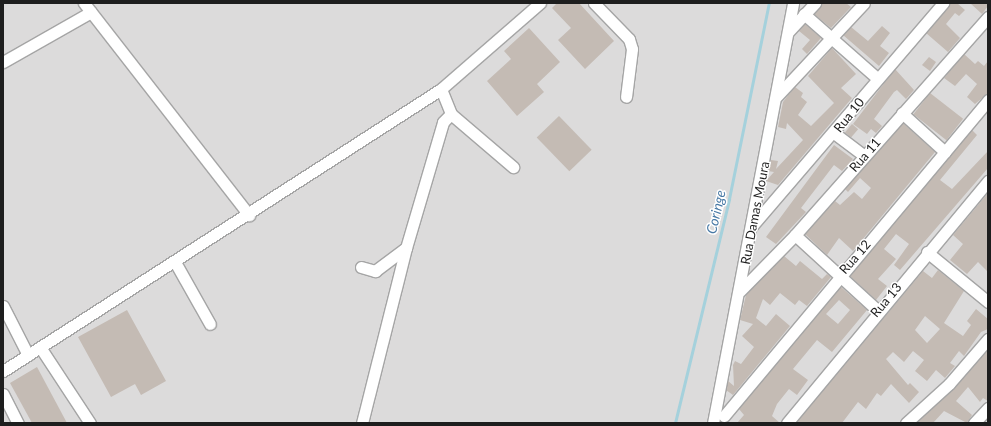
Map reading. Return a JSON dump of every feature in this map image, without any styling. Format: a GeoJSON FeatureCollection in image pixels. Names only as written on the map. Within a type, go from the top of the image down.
{"type":"FeatureCollection","features":[{"type":"Feature","properties":{"kind":"street"},"geometry":{"type":"LineString","coordinates":[[3,371],[175,262],[441,88],[540,3]]}},
{"type":"Feature","properties":{"kind":"street"},"geometry":{"type":"LineString","coordinates":[[594,3],[629,39],[632,50],[626,97]]}},
{"type":"Feature","properties":{"kind":"street","name":"Rua Damas Moura"},"geometry":{"type":"LineString","coordinates":[[721,418],[740,291],[777,96],[786,34],[793,3]]}},
{"type":"Feature","properties":{"kind":"street"},"geometry":{"type":"LineString","coordinates":[[786,34],[815,3]]}},
{"type":"Feature","properties":{"kind":"street"},"geometry":{"type":"LineString","coordinates":[[777,96],[833,39],[864,3]]}},
{"type":"Feature","properties":{"kind":"street","name":"Rua 10"},"geometry":{"type":"LineString","coordinates":[[752,226],[834,133],[943,3]]}},
{"type":"Feature","properties":{"kind":"street"},"geometry":{"type":"LineString","coordinates":[[3,62],[87,7],[249,214]]}},
{"type":"Feature","properties":{"kind":"street"},"geometry":{"type":"LineString","coordinates":[[804,14],[878,79]]}},
{"type":"Feature","properties":{"kind":"street","name":"Rua 11"},"geometry":{"type":"LineString","coordinates":[[740,291],[795,235],[988,17]]}},
{"type":"Feature","properties":{"kind":"street"},"geometry":{"type":"LineString","coordinates":[[441,88],[451,114],[513,167]]}},
{"type":"Feature","properties":{"kind":"street","name":"Rua 12"},"geometry":{"type":"LineString","coordinates":[[721,418],[988,100]]}},
{"type":"Feature","properties":{"kind":"street"},"geometry":{"type":"LineString","coordinates":[[902,113],[945,152]]}},
{"type":"Feature","properties":{"kind":"street"},"geometry":{"type":"LineString","coordinates":[[362,423],[406,248],[444,122],[451,114]]}},
{"type":"Feature","properties":{"kind":"street"},"geometry":{"type":"LineString","coordinates":[[834,133],[864,156]]}},
{"type":"Feature","properties":{"kind":"street","name":"Rua 13"},"geometry":{"type":"LineString","coordinates":[[787,423],[877,310],[988,181]]}},
{"type":"Feature","properties":{"kind":"street"},"geometry":{"type":"LineString","coordinates":[[795,235],[841,274],[877,310]]}},
{"type":"Feature","properties":{"kind":"street"},"geometry":{"type":"LineString","coordinates":[[361,267],[375,271],[406,248]]}},
{"type":"Feature","properties":{"kind":"street"},"geometry":{"type":"LineString","coordinates":[[927,252],[988,302]]}},
{"type":"Feature","properties":{"kind":"street"},"geometry":{"type":"LineString","coordinates":[[175,262],[210,324]]}},
{"type":"Feature","properties":{"kind":"street"},"geometry":{"type":"LineString","coordinates":[[3,306],[28,355]]}},
{"type":"Feature","properties":{"kind":"street"},"geometry":{"type":"LineString","coordinates":[[906,423],[949,384],[988,340]]}},
{"type":"Feature","properties":{"kind":"street"},"geometry":{"type":"LineString","coordinates":[[40,347],[90,423]]}},
{"type":"Feature","properties":{"kind":"street"},"geometry":{"type":"LineString","coordinates":[[3,394],[18,423]]}},
{"type":"Feature","properties":{"kind":"street"},"geometry":{"type":"LineString","coordinates":[[974,423],[988,408]]}},
{"type":"Feature","properties":{"kind":"shaded area"},"geometry":{"type":"Polygon","coordinates":[[[3,3],[988,3],[988,423],[3,423],[3,3]]]}},
{"type":"Feature","properties":{"kind":"building"},"geometry":{"type":"Polygon","coordinates":[[[557,3],[579,3],[614,41],[585,69],[558,40],[571,28],[552,8],[557,3]]]}},
{"type":"Feature","properties":{"kind":"building"},"geometry":{"type":"Polygon","coordinates":[[[822,3],[846,3],[851,7],[831,28],[814,14],[822,3]]]}},
{"type":"Feature","properties":{"kind":"building"},"geometry":{"type":"Polygon","coordinates":[[[950,3],[957,3],[965,10],[959,16],[955,13],[946,24],[960,38],[948,52],[926,33],[950,3]]]}},
{"type":"Feature","properties":{"kind":"building"},"geometry":{"type":"Polygon","coordinates":[[[970,3],[988,3],[988,6],[982,14],[970,3]]]}},
{"type":"Feature","properties":{"kind":"building"},"geometry":{"type":"Polygon","coordinates":[[[805,24],[821,38],[807,54],[802,49],[810,40],[799,31],[805,24]]]}},
{"type":"Feature","properties":{"kind":"building"},"geometry":{"type":"Polygon","coordinates":[[[882,26],[890,33],[880,46],[889,53],[879,66],[843,35],[851,27],[868,41],[882,26]]]}},
{"type":"Feature","properties":{"kind":"building"},"geometry":{"type":"Polygon","coordinates":[[[529,28],[560,62],[537,84],[544,92],[517,116],[487,81],[511,59],[504,51],[529,28]]]}},
{"type":"Feature","properties":{"kind":"building"},"geometry":{"type":"Polygon","coordinates":[[[832,48],[856,74],[841,88],[852,98],[778,185],[766,181],[774,172],[768,171],[771,160],[778,161],[776,169],[803,140],[787,123],[786,129],[778,127],[783,102],[795,87],[803,93],[801,97],[807,102],[798,115],[811,126],[834,103],[808,76],[832,48]]]}},
{"type":"Feature","properties":{"kind":"building"},"geometry":{"type":"Polygon","coordinates":[[[964,54],[975,64],[978,61],[984,66],[988,61],[988,93],[975,104],[967,97],[977,84],[966,74],[955,86],[944,78],[964,54]]]}},
{"type":"Feature","properties":{"kind":"building"},"geometry":{"type":"Polygon","coordinates":[[[929,57],[936,62],[930,71],[922,65],[929,57]]]}},
{"type":"Feature","properties":{"kind":"building"},"geometry":{"type":"Polygon","coordinates":[[[895,69],[914,90],[906,99],[897,90],[894,92],[874,119],[882,126],[876,133],[871,129],[867,134],[853,124],[895,69]]]}},
{"type":"Feature","properties":{"kind":"building"},"geometry":{"type":"Polygon","coordinates":[[[930,93],[963,119],[946,140],[913,114],[930,93]]]}},
{"type":"Feature","properties":{"kind":"building"},"geometry":{"type":"Polygon","coordinates":[[[559,116],[592,150],[569,171],[537,138],[559,116]]]}},
{"type":"Feature","properties":{"kind":"building"},"geometry":{"type":"Polygon","coordinates":[[[903,123],[935,152],[853,251],[839,238],[827,255],[805,234],[835,201],[840,205],[854,192],[862,199],[871,188],[860,178],[848,192],[845,189],[903,123]]]}},
{"type":"Feature","properties":{"kind":"building"},"geometry":{"type":"Polygon","coordinates":[[[852,124],[858,129],[851,138],[845,132],[852,124]]]}},
{"type":"Feature","properties":{"kind":"building"},"geometry":{"type":"Polygon","coordinates":[[[972,130],[977,135],[940,180],[952,189],[988,151],[988,168],[900,270],[894,265],[909,244],[896,234],[884,249],[896,259],[878,279],[887,286],[876,300],[850,276],[972,130]]]}},
{"type":"Feature","properties":{"kind":"building"},"geometry":{"type":"Polygon","coordinates":[[[834,145],[853,159],[842,171],[834,165],[801,208],[806,212],[776,244],[766,237],[834,145]]]}},
{"type":"Feature","properties":{"kind":"building"},"geometry":{"type":"Polygon","coordinates":[[[988,193],[988,272],[978,262],[967,274],[950,260],[963,244],[953,235],[988,193]]]}},
{"type":"Feature","properties":{"kind":"building"},"geometry":{"type":"Polygon","coordinates":[[[784,256],[796,266],[800,261],[822,279],[827,274],[831,277],[807,306],[799,300],[795,305],[780,293],[770,305],[763,299],[756,318],[766,326],[776,314],[790,326],[733,395],[726,390],[728,381],[734,386],[733,365],[735,361],[741,364],[754,347],[742,336],[753,324],[740,320],[746,295],[784,256]]]}},
{"type":"Feature","properties":{"kind":"building"},"geometry":{"type":"Polygon","coordinates":[[[938,270],[964,291],[944,323],[963,336],[971,325],[967,321],[976,309],[988,319],[988,329],[981,332],[964,356],[959,351],[950,363],[955,366],[945,378],[936,370],[927,381],[915,371],[924,360],[913,351],[904,362],[893,352],[886,359],[908,385],[910,383],[919,392],[909,403],[891,384],[881,396],[877,393],[866,409],[858,402],[842,423],[796,423],[923,271],[932,278],[938,270]],[[925,316],[915,330],[927,343],[940,329],[925,316]]]}},
{"type":"Feature","properties":{"kind":"building"},"geometry":{"type":"Polygon","coordinates":[[[841,287],[867,310],[832,352],[817,340],[793,369],[808,380],[797,395],[789,389],[777,404],[772,416],[780,423],[737,423],[744,415],[739,409],[841,287]],[[839,300],[826,314],[838,324],[850,310],[839,300]]]}},
{"type":"Feature","properties":{"kind":"building"},"geometry":{"type":"Polygon","coordinates":[[[127,310],[166,381],[141,395],[135,384],[111,397],[78,337],[127,310]]]}},
{"type":"Feature","properties":{"kind":"building"},"geometry":{"type":"Polygon","coordinates":[[[988,350],[988,401],[983,398],[980,402],[968,387],[956,401],[972,415],[967,423],[944,411],[933,423],[916,423],[954,389],[988,350]]]}},
{"type":"Feature","properties":{"kind":"building"},"geometry":{"type":"Polygon","coordinates":[[[37,367],[67,423],[32,423],[10,383],[37,367]]]}},
{"type":"Feature","properties":{"kind":"waterway","name":"Coringe"},"geometry":{"type":"LineString","coordinates":[[675,423],[729,199],[769,3]]}}]}
